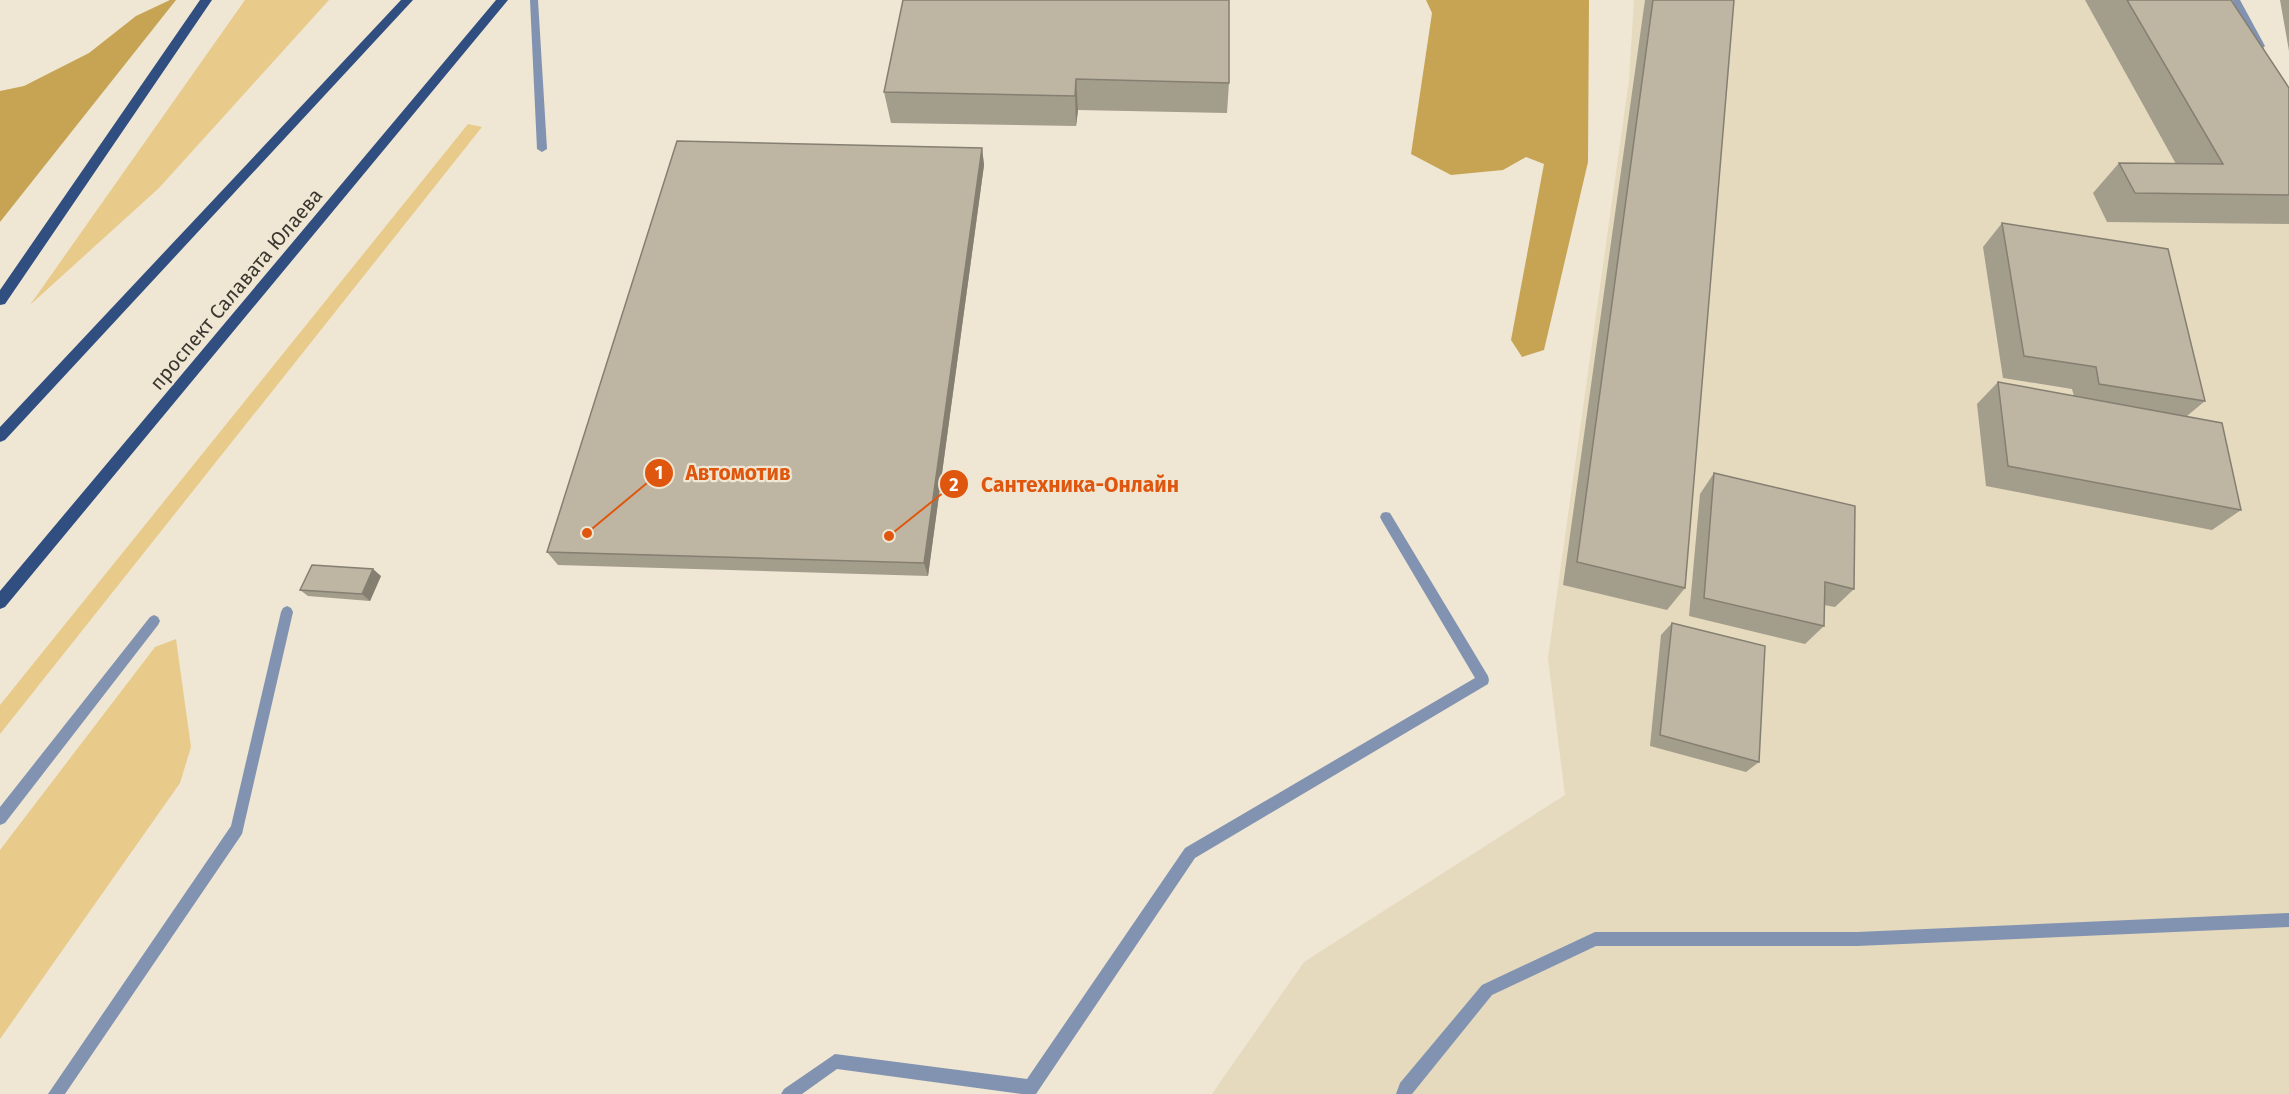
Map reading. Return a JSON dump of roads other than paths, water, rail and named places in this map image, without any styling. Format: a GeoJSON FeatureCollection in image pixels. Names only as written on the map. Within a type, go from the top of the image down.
{"type":"FeatureCollection","features":[{"type":"Feature","properties":{"kind":"main road"},"geometry":{"type":"LineString","coordinates":[[0,300],[206,0]]}},
{"type":"Feature","properties":{"kind":"main road"},"geometry":{"type":"LineString","coordinates":[[0,436],[407,0]]}},
{"type":"Feature","properties":{"kind":"main road","name":"проспект Салавата Юлаева"},"geometry":{"type":"LineString","coordinates":[[0,602],[502,0]]}},
{"type":"Feature","properties":{"kind":"lane"},"geometry":{"type":"LineString","coordinates":[[534,0],[542,149]]}},
{"type":"Feature","properties":{"kind":"lane"},"geometry":{"type":"LineString","coordinates":[[2236,0],[2263,52]]}},
{"type":"Feature","properties":{"kind":"lane"},"geometry":{"type":"LineString","coordinates":[[789,1094],[835,1061],[1030,1090],[1190,853],[1483,680],[1386,517]]}},
{"type":"Feature","properties":{"kind":"lane"},"geometry":{"type":"LineString","coordinates":[[56,1094],[237,829],[287,612]]}},
{"type":"Feature","properties":{"kind":"lane"},"geometry":{"type":"LineString","coordinates":[[0,818],[154,621]]}},
{"type":"Feature","properties":{"kind":"lane"},"geometry":{"type":"LineString","coordinates":[[1404,1094],[1405,1088],[1487,990],[1595,939],[1857,939],[2289,920]]}},
{"type":"Feature","properties":{"kind":"place","name":"Автомотив"},"geometry":{"type":"Point","coordinates":[587,533]}},
{"type":"Feature","properties":{"kind":"place","name":"Сантехника-Онлайн"},"geometry":{"type":"Point","coordinates":[889,536]}}]}
